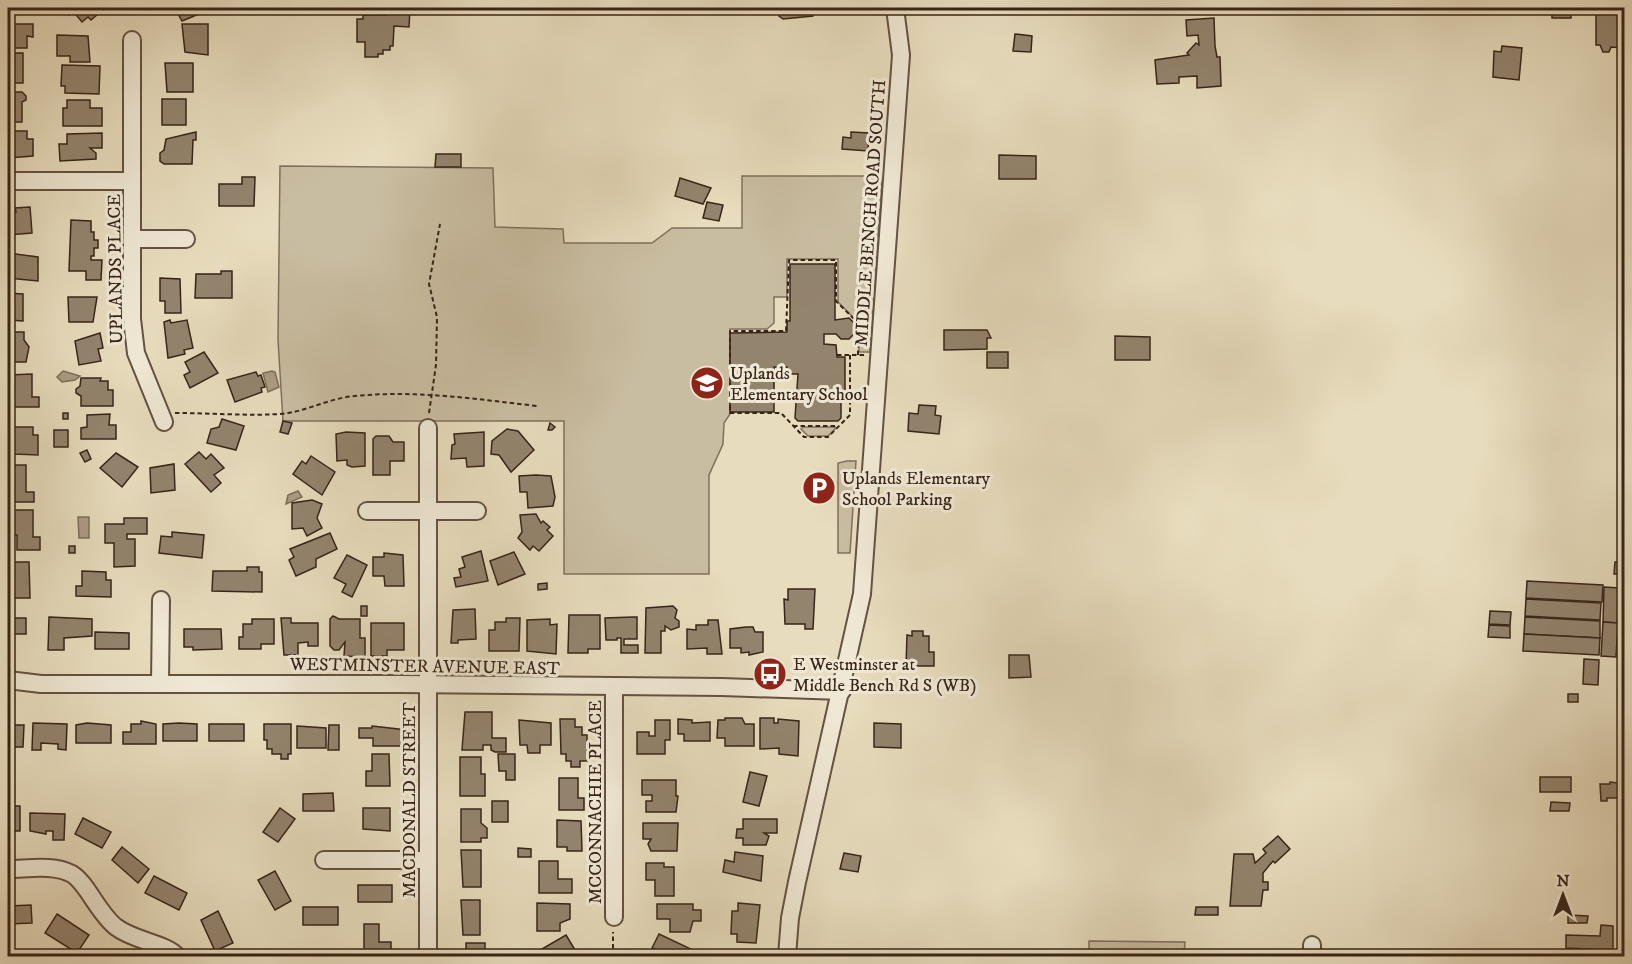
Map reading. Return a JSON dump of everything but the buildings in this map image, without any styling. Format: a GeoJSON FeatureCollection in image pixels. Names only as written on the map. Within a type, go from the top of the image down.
{"type":"FeatureCollection","features":[{"type":"Feature","properties":{"kind":"street","name":"MIDDLE BENCH ROAD SOUTH"},"geometry":{"type":"LineString","coordinates":[[788,957],[790,918],[797,882],[842,691],[862,594],[901,56],[895,8]]}},
{"type":"Feature","properties":{"kind":"street","name":"UPLANDS PLACE"},"geometry":{"type":"LineString","coordinates":[[132,40],[133,336],[143,374],[162,417]]}},
{"type":"Feature","properties":{"kind":"street"},"geometry":{"type":"LineString","coordinates":[[8,181],[132,181]]}},
{"type":"Feature","properties":{"kind":"street"},"geometry":{"type":"LineString","coordinates":[[132,239],[186,239]]}},
{"type":"Feature","properties":{"kind":"street","name":"MACDONALD STREET"},"geometry":{"type":"LineString","coordinates":[[428,428],[428,957]]}},
{"type":"Feature","properties":{"kind":"street"},"geometry":{"type":"LineString","coordinates":[[367,511],[477,511]]}},
{"type":"Feature","properties":{"kind":"street"},"geometry":{"type":"LineString","coordinates":[[160,684],[161,600]]}},
{"type":"Feature","properties":{"kind":"street","name":"WESTMINSTER AVENUE EAST"},"geometry":{"type":"LineString","coordinates":[[8,680],[42,684],[614,687],[842,691]]}},
{"type":"Feature","properties":{"kind":"street","name":"MCCONNACHIE PLACE"},"geometry":{"type":"LineString","coordinates":[[614,687],[614,917]]}},
{"type":"Feature","properties":{"kind":"street"},"geometry":{"type":"LineString","coordinates":[[324,860],[428,860]]}},
{"type":"Feature","properties":{"kind":"street"},"geometry":{"type":"LineString","coordinates":[[8,869],[52,869],[72,874],[112,924],[141,942],[169,949],[177,957]]}},
{"type":"Feature","properties":{"kind":"path"},"geometry":{"type":"LineString","coordinates":[[428,428],[430,394],[436,365],[437,317],[429,284],[440,224]]}},
{"type":"Feature","properties":{"kind":"path"},"geometry":{"type":"LineString","coordinates":[[850,354],[850,415],[828,437],[804,437],[781,413],[730,413],[730,331],[786,331],[789,261],[836,261],[836,301],[858,323],[858,354]]}},
{"type":"Feature","properties":{"kind":"path"},"geometry":{"type":"LineString","coordinates":[[837,354],[880,355]]}},
{"type":"Feature","properties":{"kind":"path"},"geometry":{"type":"LineString","coordinates":[[162,417],[280,414],[305,410],[340,398],[430,394],[537,406]]}},
{"type":"Feature","properties":{"kind":"path"},"geometry":{"type":"LineString","coordinates":[[793,426],[840,426]]}},
{"type":"Feature","properties":{"kind":"path"},"geometry":{"type":"LineString","coordinates":[[613,957],[614,917]]}},
{"type":"Feature","properties":{"kind":"shaded area"},"geometry":{"type":"Polygon","coordinates":[[[280,166],[493,168],[495,227],[563,229],[564,243],[652,243],[672,228],[742,228],[742,176],[878,176],[882,180],[870,352],[859,352],[859,323],[838,302],[838,259],[787,259],[787,297],[774,297],[774,323],[767,329],[730,329],[730,414],[724,423],[723,444],[709,475],[709,574],[564,574],[564,421],[283,421],[278,340],[280,166]]]}},
{"type":"Feature","properties":{"kind":"shaded area"},"geometry":{"type":"Polygon","coordinates":[[[63,371],[80,376],[75,380],[62,382],[57,377],[63,371]]]}},
{"type":"Feature","properties":{"kind":"shaded area"},"geometry":{"type":"Polygon","coordinates":[[[275,372],[279,387],[268,392],[263,373],[275,372]]]}},
{"type":"Feature","properties":{"kind":"shaded area"},"geometry":{"type":"Polygon","coordinates":[[[803,427],[835,427],[835,429],[828,436],[808,436],[801,429],[803,427]]]}},
{"type":"Feature","properties":{"kind":"shaded area"},"geometry":{"type":"Polygon","coordinates":[[[856,461],[850,553],[838,553],[838,463],[856,461]]]}},
{"type":"Feature","properties":{"kind":"shaded area"},"geometry":{"type":"Polygon","coordinates":[[[298,491],[302,497],[286,504],[288,495],[298,491]]]}},
{"type":"Feature","properties":{"kind":"shaded area"},"geometry":{"type":"Polygon","coordinates":[[[78,517],[89,517],[89,538],[79,538],[78,517]]]}},
{"type":"Feature","properties":{"kind":"shaded area"},"geometry":{"type":"Polygon","coordinates":[[[1089,941],[1185,942],[1184,956],[1089,956],[1089,941]]]}},
{"type":"Feature","properties":{"kind":"place","name":"Uplands Elementary School"},"geometry":{"type":"Point","coordinates":[707,383]}},
{"type":"Feature","properties":{"kind":"place","name":"Uplands Elementary School Parking"},"geometry":{"type":"Point","coordinates":[819,488]}},
{"type":"Feature","properties":{"kind":"place","name":"E Westminster at Middle Bench Rd S (WB)"},"geometry":{"type":"Point","coordinates":[770,674]}}]}
